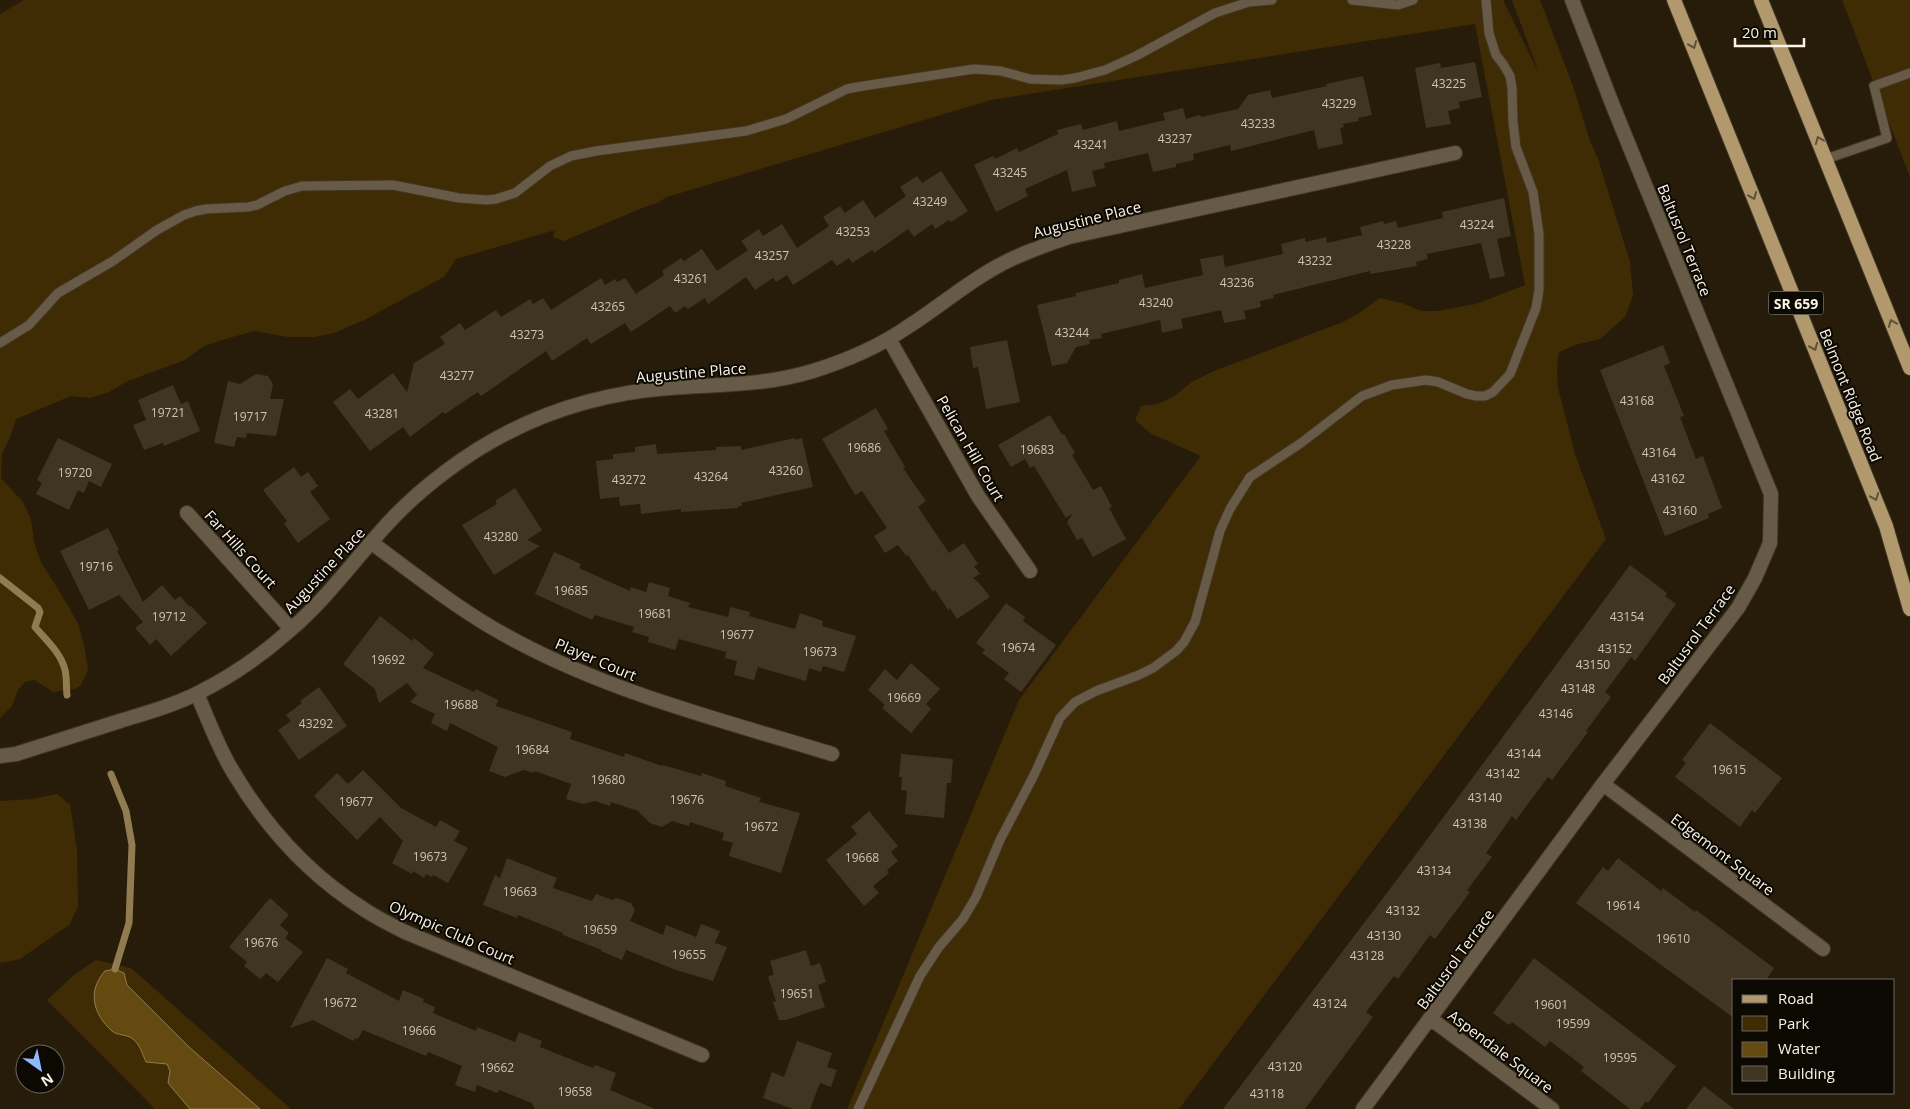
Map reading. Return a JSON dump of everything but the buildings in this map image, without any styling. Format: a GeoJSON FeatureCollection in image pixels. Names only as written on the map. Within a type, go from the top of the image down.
{"type":"FeatureCollection","features":[{"type":"Feature","properties":{"kind":"main road","name":"Belmont Ridge Road"},"geometry":{"type":"LineString","coordinates":[[1674,0],[1886,526],[1910,609]]}},
{"type":"Feature","properties":{"kind":"main road"},"geometry":{"type":"LineString","coordinates":[[1762,0],[1910,368]]}},
{"type":"Feature","properties":{"kind":"street","name":"Baltusrol Terrace"},"geometry":{"type":"LineString","coordinates":[[1363,1109],[1603,784],[1738,608],[1755,578],[1770,543],[1771,494],[1613,106],[1572,0]]}},
{"type":"Feature","properties":{"kind":"street","name":"Augustine Place"},"geometry":{"type":"LineString","coordinates":[[0,756],[16,754],[151,711],[197,694],[223,680],[259,656],[291,629],[324,597],[391,519],[425,488],[469,456],[507,433],[562,410],[621,394],[668,388],[762,382],[820,368],[852,357],[889,339],[988,271],[1028,251],[1069,237],[1455,153]]}},
{"type":"Feature","properties":{"kind":"street","name":"Pelican Hill Court"},"geometry":{"type":"LineString","coordinates":[[889,339],[978,496],[1030,571]]}},
{"type":"Feature","properties":{"kind":"street","name":"Far Hills Court"},"geometry":{"type":"LineString","coordinates":[[187,513],[291,629]]}},
{"type":"Feature","properties":{"kind":"street","name":"Player Court"},"geometry":{"type":"LineString","coordinates":[[372,542],[464,610],[514,640],[568,667],[629,692],[832,754]]}},
{"type":"Feature","properties":{"kind":"street","name":"Olympic Club Court"},"geometry":{"type":"LineString","coordinates":[[197,694],[231,769],[261,815],[299,858],[326,882],[364,910],[404,932],[702,1055]]}},
{"type":"Feature","properties":{"kind":"street","name":"Edgemont Square"},"geometry":{"type":"LineString","coordinates":[[1603,784],[1823,949]]}},
{"type":"Feature","properties":{"kind":"street","name":"Aspendale Square"},"geometry":{"type":"LineString","coordinates":[[1431,1019],[1552,1109]]}},
{"type":"Feature","properties":{"kind":"lane"},"geometry":{"type":"LineString","coordinates":[[0,343],[29,325],[58,293],[113,261],[157,230],[184,215],[196,211],[248,208],[285,191],[302,186],[393,185],[459,198],[496,199],[515,192],[550,166],[571,156],[746,132],[786,119],[847,89],[974,70],[989,70],[1030,79],[1048,80],[1061,80],[1090,75],[1136,56],[1215,13],[1249,2],[1272,0]]}},
{"type":"Feature","properties":{"kind":"lane"},"geometry":{"type":"LineString","coordinates":[[1352,0],[1398,5],[1413,0]]}},
{"type":"Feature","properties":{"kind":"lane"},"geometry":{"type":"LineString","coordinates":[[858,1109],[920,976],[939,947],[963,919],[976,897],[996,849],[1034,775],[1060,718],[1075,702],[1096,691],[1153,668],[1176,651],[1184,642],[1195,622],[1220,531],[1230,509],[1250,477],[1301,443],[1362,396],[1392,386],[1426,380],[1438,382],[1467,394],[1485,396],[1493,392],[1510,374],[1536,308],[1539,290],[1539,234],[1533,192],[1516,147],[1510,76],[1504,64],[1496,55],[1489,32],[1486,0]]}},
{"type":"Feature","properties":{"kind":"lane"},"geometry":{"type":"LineString","coordinates":[[1826,159],[1887,138],[1874,86],[1910,73]]}},
{"type":"Feature","properties":{"kind":"green space"},"geometry":{"type":"Polygon","coordinates":[[[24,0],[1503,0],[1539,73],[1512,0],[1540,0],[1573,86],[1630,262],[1633,296],[1625,317],[1600,339],[1575,345],[1559,352],[1557,369],[1558,388],[1575,454],[1606,539],[1179,1109],[847,1109],[1019,700],[1201,456],[1150,433],[1135,420],[1141,406],[1158,404],[1173,397],[1193,381],[1214,371],[1343,322],[1380,298],[1402,303],[1421,311],[1437,311],[1476,304],[1525,285],[1475,24],[991,100],[667,197],[657,203],[564,241],[553,237],[555,230],[456,259],[444,277],[364,320],[334,333],[315,337],[288,337],[254,331],[204,346],[185,360],[128,381],[107,393],[90,398],[71,396],[16,419],[2,454],[1,478],[23,502],[31,519],[34,542],[41,562],[79,626],[88,670],[80,686],[74,689],[53,692],[34,680],[25,682],[18,690],[12,706],[0,718],[0,14],[24,0]]]}},
{"type":"Feature","properties":{"kind":"green space"},"geometry":{"type":"Polygon","coordinates":[[[1842,0],[1910,0],[1910,177],[1842,0]]]}},
{"type":"Feature","properties":{"kind":"green space"},"geometry":{"type":"Polygon","coordinates":[[[57,794],[70,805],[77,850],[78,907],[69,925],[20,959],[2,963],[0,962],[0,801],[32,799],[57,794]]]}},
{"type":"Feature","properties":{"kind":"green space"},"geometry":{"type":"Polygon","coordinates":[[[96,960],[131,968],[291,1109],[155,1109],[47,1000],[74,975],[96,960]]]}},
{"type":"Feature","properties":{"kind":"water"},"geometry":{"type":"Polygon","coordinates":[[[115,969],[124,973],[127,985],[189,1047],[260,1109],[190,1109],[168,1083],[170,1071],[167,1064],[146,1062],[141,1049],[131,1037],[112,1031],[100,1017],[95,1002],[96,986],[105,971],[115,969]]]}},
{"type":"Feature","properties":{"kind":"waterway"},"geometry":{"type":"LineString","coordinates":[[0,578],[38,608],[40,612],[35,627],[53,647],[63,664],[66,673],[67,695]]}},
{"type":"Feature","properties":{"kind":"waterway"},"geometry":{"type":"LineString","coordinates":[[111,774],[126,811],[132,845],[129,923],[115,969]]}}]}
